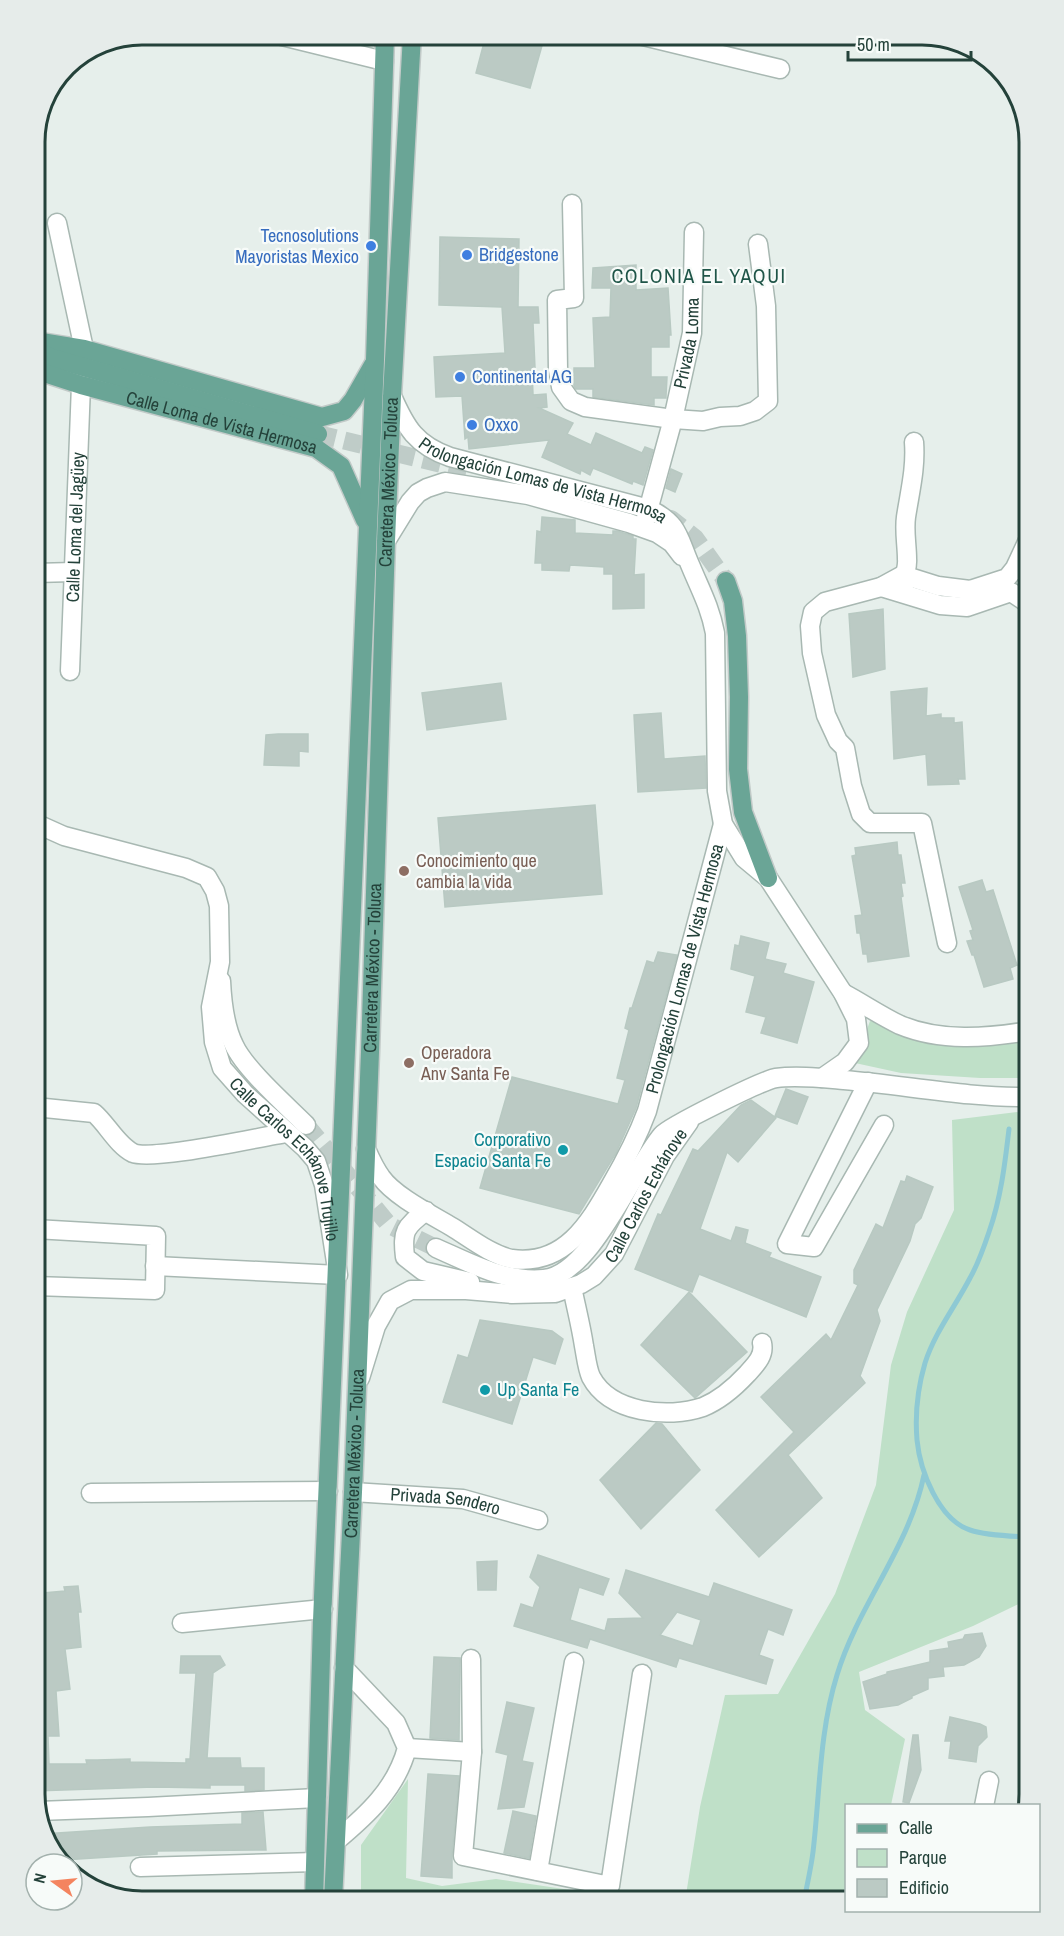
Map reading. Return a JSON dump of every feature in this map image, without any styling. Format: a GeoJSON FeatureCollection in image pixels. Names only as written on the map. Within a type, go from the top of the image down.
{"type":"FeatureCollection","features":[{"type":"Feature","properties":{"kind":"main road","name":"Carretera México - Toluca"},"geometry":{"type":"LineString","coordinates":[[314,1891],[322,1609],[338,1275],[375,360],[385,45]]}},
{"type":"Feature","properties":{"kind":"main road","name":"Carretera México - Toluca"},"geometry":{"type":"LineString","coordinates":[[334,1891],[357,1389],[392,396],[411,45]]}},
{"type":"Feature","properties":{"kind":"main road","name":"Calle Loma de Vista Hermosa"},"geometry":{"type":"LineString","coordinates":[[45,343],[84,349],[318,433],[341,466],[368,526]]}},
{"type":"Feature","properties":{"kind":"main road"},"geometry":{"type":"LineString","coordinates":[[45,355],[318,433]]}},
{"type":"Feature","properties":{"kind":"main road","name":"Calle Loma de Vista Hermosa"},"geometry":{"type":"LineString","coordinates":[[318,433],[354,400],[375,360]]}},
{"type":"Feature","properties":{"kind":"main road","name":"Calle Loma de Vista Hermosa"},"geometry":{"type":"LineString","coordinates":[[45,373],[81,385],[318,433]]}},
{"type":"Feature","properties":{"kind":"main road"},"geometry":{"type":"LineString","coordinates":[[726,581],[733,601],[737,636],[738,770],[743,812],[768,878]]}},
{"type":"Feature","properties":{"kind":"street"},"geometry":{"type":"LineString","coordinates":[[321,45],[384,61]]}},
{"type":"Feature","properties":{"kind":"street"},"geometry":{"type":"LineString","coordinates":[[680,45],[780,69]]}},
{"type":"Feature","properties":{"kind":"street"},"geometry":{"type":"LineString","coordinates":[[572,204],[574,298],[557,300],[558,370],[561,387],[571,401],[585,407],[703,421],[740,416],[755,411],[768,401],[766,306],[758,244]]}},
{"type":"Feature","properties":{"kind":"street"},"geometry":{"type":"LineString","coordinates":[[57,223],[84,349]]}},
{"type":"Feature","properties":{"kind":"street","name":"Privada Loma"},"geometry":{"type":"LineString","coordinates":[[644,528],[673,419],[692,333],[694,232]]}},
{"type":"Feature","properties":{"kind":"street","name":"Calle Loma del Jagüey"},"geometry":{"type":"LineString","coordinates":[[70,671],[81,385]]}},
{"type":"Feature","properties":{"kind":"street","name":"Prolongación Lomas de Vista Hermosa"},"geometry":{"type":"LineString","coordinates":[[392,396],[408,429],[433,451],[649,509],[664,516],[679,534],[690,567],[711,611],[715,633],[717,791],[723,824],[744,858],[768,878],[843,993],[900,1025],[940,1036],[998,1036],[1019,1031]]}},
{"type":"Feature","properties":{"kind":"street"},"geometry":{"type":"LineString","coordinates":[[904,595],[903,575],[908,562],[905,543],[906,520],[916,462],[914,442]]}},
{"type":"Feature","properties":{"kind":"street"},"geometry":{"type":"LineString","coordinates":[[445,482],[439,472],[440,466],[450,457]]}},
{"type":"Feature","properties":{"kind":"street","name":"Prolongación Lomas de Vista Hermosa"},"geometry":{"type":"LineString","coordinates":[[386,541],[418,493],[445,482],[528,495],[644,528],[672,543],[690,567]]}},
{"type":"Feature","properties":{"kind":"street"},"geometry":{"type":"LineString","coordinates":[[947,943],[922,823],[870,823],[861,814],[852,786],[845,748],[838,741],[825,715],[812,653],[810,626],[813,612],[825,602],[881,587],[903,575],[938,586],[970,590],[1007,578],[1019,559]]}},
{"type":"Feature","properties":{"kind":"street"},"geometry":{"type":"LineString","coordinates":[[45,573],[73,572]]}},
{"type":"Feature","properties":{"kind":"street"},"geometry":{"type":"LineString","coordinates":[[881,587],[940,605],[968,607],[1011,592],[1019,597]]}},
{"type":"Feature","properties":{"kind":"street","name":"Prolongación Lomas de Vista Hermosa"},"geometry":{"type":"LineString","coordinates":[[646,1111],[723,824]]}},
{"type":"Feature","properties":{"kind":"street","name":"Calle Carlos Echánove Trujillo"},"geometry":{"type":"LineString","coordinates":[[45,827],[64,836],[186,868],[207,877],[215,891],[219,906],[220,962],[211,1007],[214,1042],[222,1068],[245,1094],[316,1161],[324,1185],[338,1275]]}},
{"type":"Feature","properties":{"kind":"street"},"geometry":{"type":"LineString","coordinates":[[220,962],[226,1022],[233,1045],[242,1058],[306,1125]]}},
{"type":"Feature","properties":{"kind":"street"},"geometry":{"type":"LineString","coordinates":[[822,1078],[845,1062],[859,1043],[856,1019],[843,993]]}},
{"type":"Feature","properties":{"kind":"street","name":"Calle Carlos Echánove"},"geometry":{"type":"LineString","coordinates":[[357,1389],[376,1326],[390,1301],[411,1290],[466,1290],[512,1294],[555,1293],[581,1284],[594,1276],[614,1254],[665,1156],[693,1117],[774,1078],[822,1078],[1019,1097]]}},
{"type":"Feature","properties":{"kind":"street"},"geometry":{"type":"LineString","coordinates":[[868,1082],[787,1244],[814,1246],[884,1125]]}},
{"type":"Feature","properties":{"kind":"street"},"geometry":{"type":"LineString","coordinates":[[45,1108],[94,1113],[126,1148],[142,1155],[184,1151],[286,1132]]}},
{"type":"Feature","properties":{"kind":"street","name":"Calle Carlos Echánove"},"geometry":{"type":"LineString","coordinates":[[366,1149],[381,1179],[402,1196],[494,1252],[511,1258],[532,1259],[548,1256],[575,1239],[592,1219],[635,1143],[646,1111]]}},
{"type":"Feature","properties":{"kind":"street"},"geometry":{"type":"LineString","coordinates":[[436,1248],[486,1271],[519,1278],[545,1279],[559,1275],[587,1252],[640,1166],[664,1133],[693,1117]]}},
{"type":"Feature","properties":{"kind":"street"},"geometry":{"type":"LineString","coordinates":[[426,1211],[411,1222],[403,1237],[405,1257],[423,1271],[482,1284],[512,1294]]}},
{"type":"Feature","properties":{"kind":"street"},"geometry":{"type":"LineString","coordinates":[[45,1229],[156,1236],[155,1290],[45,1286]]}},
{"type":"Feature","properties":{"kind":"street"},"geometry":{"type":"LineString","coordinates":[[156,1266],[338,1275]]}},
{"type":"Feature","properties":{"kind":"street"},"geometry":{"type":"LineString","coordinates":[[572,1287],[592,1378],[616,1403],[640,1410],[670,1413],[702,1407],[730,1392],[757,1364],[764,1350],[762,1343]]}},
{"type":"Feature","properties":{"kind":"street"},"geometry":{"type":"LineString","coordinates":[[91,1493],[328,1491]]}},
{"type":"Feature","properties":{"kind":"street","name":"Privada Sendero"},"geometry":{"type":"LineString","coordinates":[[352,1492],[463,1499],[538,1520]]}},
{"type":"Feature","properties":{"kind":"street"},"geometry":{"type":"LineString","coordinates":[[182,1623],[322,1609]]}},
{"type":"Feature","properties":{"kind":"street"},"geometry":{"type":"LineString","coordinates":[[471,1659],[472,1752],[463,1856],[610,1886],[642,1674]]}},
{"type":"Feature","properties":{"kind":"street"},"geometry":{"type":"LineString","coordinates":[[538,1871],[574,1662]]}},
{"type":"Feature","properties":{"kind":"street"},"geometry":{"type":"LineString","coordinates":[[336,1841],[370,1812],[385,1793],[398,1773],[407,1748],[396,1723],[344,1668]]}},
{"type":"Feature","properties":{"kind":"street"},"geometry":{"type":"LineString","coordinates":[[407,1748],[472,1752]]}},
{"type":"Feature","properties":{"kind":"street"},"geometry":{"type":"LineString","coordinates":[[984,1804],[989,1781]]}},
{"type":"Feature","properties":{"kind":"street"},"geometry":{"type":"LineString","coordinates":[[47,1811],[317,1798]]}},
{"type":"Feature","properties":{"kind":"street"},"geometry":{"type":"LineString","coordinates":[[140,1868],[315,1862]]}},
{"type":"Feature","properties":{"kind":"green space"},"geometry":{"type":"Polygon","coordinates":[[[870,1021],[1008,1043],[1019,1041],[1019,1078],[901,1073],[855,1063],[870,1021]]]}},
{"type":"Feature","properties":{"kind":"green space"},"geometry":{"type":"Polygon","coordinates":[[[1019,1113],[1019,1604],[973,1626],[859,1672],[865,1710],[905,1739],[891,1804],[845,1804],[845,1891],[687,1891],[700,1807],[725,1695],[778,1694],[835,1594],[876,1485],[891,1365],[907,1312],[954,1210],[952,1120],[1019,1113]]]}},
{"type":"Feature","properties":{"kind":"green space"},"geometry":{"type":"Polygon","coordinates":[[[408,1779],[406,1878],[442,1886],[496,1879],[577,1891],[361,1891],[361,1845],[408,1779]]]}},
{"type":"Feature","properties":{"kind":"building"},"geometry":{"type":"Polygon","coordinates":[[[483,45],[542,45],[530,88],[476,73],[483,45]]]}},
{"type":"Feature","properties":{"kind":"building"},"geometry":{"type":"Polygon","coordinates":[[[440,237],[519,239],[518,307],[538,307],[539,323],[533,323],[535,368],[532,368],[533,395],[546,394],[547,407],[539,408],[573,423],[567,434],[591,445],[596,433],[642,453],[645,447],[653,450],[643,485],[633,481],[632,484],[593,468],[590,475],[581,470],[580,474],[542,457],[549,440],[469,449],[468,437],[465,439],[462,396],[436,397],[434,357],[505,353],[502,307],[439,305],[440,237]]]}},
{"type":"Feature","properties":{"kind":"building"},"geometry":{"type":"Polygon","coordinates":[[[636,265],[636,290],[668,288],[671,335],[669,335],[669,347],[651,347],[651,377],[667,377],[666,398],[654,398],[654,405],[593,397],[593,389],[576,389],[574,386],[574,368],[595,368],[593,318],[610,317],[611,288],[592,288],[593,268],[636,265]]]}},
{"type":"Feature","properties":{"kind":"building"},"geometry":{"type":"Polygon","coordinates":[[[671,469],[682,474],[675,492],[666,488],[671,469]]]}},
{"type":"Feature","properties":{"kind":"building"},"geometry":{"type":"Polygon","coordinates":[[[542,517],[575,520],[575,533],[613,535],[613,531],[617,531],[633,536],[633,539],[636,539],[634,575],[644,574],[644,608],[613,609],[613,574],[604,574],[604,567],[570,565],[569,571],[542,570],[542,563],[535,563],[537,531],[541,532],[542,517]]]}},
{"type":"Feature","properties":{"kind":"building"},"geometry":{"type":"Polygon","coordinates":[[[883,609],[885,669],[853,677],[849,614],[883,609]]]}},
{"type":"Feature","properties":{"kind":"building"},"geometry":{"type":"Polygon","coordinates":[[[501,683],[506,719],[427,730],[422,693],[501,683]]]}},
{"type":"Feature","properties":{"kind":"building"},"geometry":{"type":"Polygon","coordinates":[[[927,688],[926,716],[941,714],[941,718],[954,718],[954,723],[962,722],[965,779],[958,779],[959,784],[928,785],[926,754],[894,759],[891,692],[927,688]]]}},
{"type":"Feature","properties":{"kind":"building"},"geometry":{"type":"Polygon","coordinates":[[[661,713],[664,759],[705,756],[706,788],[638,792],[634,715],[661,713]]]}},
{"type":"Feature","properties":{"kind":"building"},"geometry":{"type":"Polygon","coordinates":[[[308,734],[308,752],[299,751],[299,766],[264,765],[266,735],[308,734]]]}},
{"type":"Feature","properties":{"kind":"building"},"geometry":{"type":"Polygon","coordinates":[[[595,805],[602,894],[445,907],[438,818],[595,805]]]}},
{"type":"Feature","properties":{"kind":"building"},"geometry":{"type":"Polygon","coordinates":[[[897,842],[905,883],[901,883],[903,896],[901,897],[909,956],[868,962],[867,954],[863,954],[860,933],[857,933],[855,916],[862,915],[852,856],[856,855],[855,848],[897,842]]]}},
{"type":"Feature","properties":{"kind":"building"},"geometry":{"type":"Polygon","coordinates":[[[982,880],[986,892],[993,890],[1017,965],[1010,968],[1013,979],[984,987],[967,941],[973,940],[970,931],[973,930],[959,887],[982,880]]]}},
{"type":"Feature","properties":{"kind":"building"},"geometry":{"type":"Polygon","coordinates":[[[741,936],[769,943],[765,959],[786,964],[783,973],[814,982],[797,1043],[761,1033],[766,1017],[746,1012],[755,976],[731,969],[735,945],[739,946],[741,936]]]}},
{"type":"Feature","properties":{"kind":"building","name":"Corporativo Espacio Santa Fe"},"geometry":{"type":"Polygon","coordinates":[[[658,952],[677,955],[636,1108],[616,1153],[579,1214],[480,1188],[512,1077],[618,1104],[625,1080],[617,1078],[629,1030],[625,1028],[630,1008],[632,1008],[647,961],[654,963],[658,952]]]}},
{"type":"Feature","properties":{"kind":"building"},"geometry":{"type":"Polygon","coordinates":[[[786,1089],[808,1097],[797,1124],[775,1116],[786,1089]]]}},
{"type":"Feature","properties":{"kind":"building"},"geometry":{"type":"Polygon","coordinates":[[[751,1100],[776,1118],[738,1162],[727,1152],[700,1229],[731,1241],[736,1227],[748,1230],[745,1243],[771,1253],[769,1257],[821,1277],[806,1317],[699,1274],[692,1292],[635,1269],[658,1214],[661,1215],[693,1149],[698,1151],[741,1105],[751,1100]]]}},
{"type":"Feature","properties":{"kind":"building"},"geometry":{"type":"Polygon","coordinates":[[[907,1176],[933,1187],[921,1218],[915,1224],[910,1241],[877,1310],[880,1321],[860,1376],[865,1383],[788,1455],[822,1498],[759,1557],[716,1510],[794,1432],[761,1397],[826,1334],[831,1340],[858,1285],[854,1283],[854,1270],[876,1224],[883,1228],[901,1181],[905,1182],[907,1176]]]}},
{"type":"Feature","properties":{"kind":"building"},"geometry":{"type":"Polygon","coordinates":[[[689,1292],[747,1352],[695,1398],[641,1345],[689,1292]]]}},
{"type":"Feature","properties":{"kind":"building"},"geometry":{"type":"Polygon","coordinates":[[[480,1320],[552,1331],[563,1339],[555,1364],[533,1357],[512,1424],[443,1402],[458,1355],[468,1358],[480,1320]]]}},
{"type":"Feature","properties":{"kind":"building"},"geometry":{"type":"Polygon","coordinates":[[[656,1423],[662,1424],[700,1470],[641,1529],[600,1480],[656,1423]]]}},
{"type":"Feature","properties":{"kind":"building"},"geometry":{"type":"Polygon","coordinates":[[[538,1555],[609,1579],[603,1595],[579,1587],[570,1620],[605,1631],[608,1619],[643,1618],[619,1593],[626,1570],[709,1597],[714,1583],[792,1610],[783,1635],[768,1629],[759,1655],[773,1660],[766,1684],[679,1658],[676,1667],[590,1639],[587,1648],[514,1626],[521,1604],[533,1608],[540,1587],[530,1577],[538,1555]],[[677,1612],[660,1635],[693,1646],[701,1620],[677,1612]]]}},
{"type":"Feature","properties":{"kind":"building"},"geometry":{"type":"Polygon","coordinates":[[[497,1561],[496,1590],[478,1590],[477,1562],[497,1561]]]}},
{"type":"Feature","properties":{"kind":"building"},"geometry":{"type":"Polygon","coordinates":[[[78,1586],[81,1647],[65,1649],[70,1689],[56,1691],[59,1736],[48,1736],[49,1764],[87,1764],[86,1760],[130,1759],[130,1762],[186,1763],[186,1759],[190,1759],[196,1673],[180,1673],[181,1656],[220,1656],[225,1665],[213,1673],[207,1758],[240,1758],[241,1768],[264,1768],[264,1790],[245,1791],[245,1785],[210,1785],[210,1788],[154,1787],[45,1791],[45,1593],[65,1591],[64,1587],[78,1586]]]}},
{"type":"Feature","properties":{"kind":"building"},"geometry":{"type":"Polygon","coordinates":[[[982,1633],[986,1646],[979,1657],[964,1665],[943,1667],[944,1676],[928,1678],[928,1689],[898,1705],[870,1709],[863,1682],[887,1674],[887,1672],[930,1662],[930,1651],[949,1648],[948,1642],[963,1639],[965,1635],[982,1633]]]}},
{"type":"Feature","properties":{"kind":"building"},"geometry":{"type":"Polygon","coordinates":[[[434,1657],[460,1658],[459,1740],[430,1738],[434,1657]]]}},
{"type":"Feature","properties":{"kind":"building"},"geometry":{"type":"Polygon","coordinates":[[[507,1702],[534,1708],[522,1761],[533,1763],[524,1807],[498,1809],[508,1755],[496,1752],[507,1702]]]}},
{"type":"Feature","properties":{"kind":"building"},"geometry":{"type":"Polygon","coordinates":[[[950,1717],[986,1727],[987,1737],[978,1746],[976,1762],[949,1758],[951,1741],[945,1741],[950,1717]]]}},
{"type":"Feature","properties":{"kind":"building"},"geometry":{"type":"Polygon","coordinates":[[[913,1735],[918,1735],[921,1770],[909,1803],[903,1802],[913,1735]]]}},
{"type":"Feature","properties":{"kind":"building"},"geometry":{"type":"Polygon","coordinates":[[[428,1774],[459,1776],[452,1878],[421,1876],[428,1774]]]}},
{"type":"Feature","properties":{"kind":"building"},"geometry":{"type":"Polygon","coordinates":[[[513,1811],[536,1816],[529,1858],[504,1853],[513,1811]]]}},
{"type":"Feature","properties":{"kind":"building"},"geometry":{"type":"Polygon","coordinates":[[[263,1812],[266,1850],[157,1851],[157,1854],[84,1859],[84,1852],[65,1852],[53,1833],[150,1827],[242,1824],[242,1813],[263,1812]]]}},
{"type":"Feature","properties":{"kind":"waterway"},"geometry":{"type":"LineString","coordinates":[[1009,1129],[1000,1193],[985,1244],[973,1273],[940,1330],[925,1363],[919,1392],[916,1431],[922,1466],[927,1479],[940,1505],[949,1516],[959,1525],[970,1530],[1019,1536]]}},
{"type":"Feature","properties":{"kind":"waterway"},"geometry":{"type":"LineString","coordinates":[[806,1891],[813,1852],[823,1741],[837,1675],[857,1624],[907,1527],[924,1475]]}},
{"type":"Feature","properties":{"kind":"tunnel"},"geometry":{"type":"LineString","coordinates":[[318,434],[470,471]]}},
{"type":"Feature","properties":{"kind":"tunnel"},"geometry":{"type":"LineString","coordinates":[[666,518],[671,519],[695,538],[726,581]]}},
{"type":"Feature","properties":{"kind":"tunnel"},"geometry":{"type":"LineString","coordinates":[[306,1125],[389,1225],[436,1248]]}},
{"type":"Feature","properties":{"kind":"place","name":"Tecnosolutions Mayoristas Mexico"},"geometry":{"type":"Point","coordinates":[371,246]}},
{"type":"Feature","properties":{"kind":"place","name":"Bridgestone"},"geometry":{"type":"Point","coordinates":[467,255]}},
{"type":"Feature","properties":{"kind":"place","name":"Continental AG"},"geometry":{"type":"Point","coordinates":[460,377]}},
{"type":"Feature","properties":{"kind":"place","name":"Oxxo"},"geometry":{"type":"Point","coordinates":[472,425]}},
{"type":"Feature","properties":{"kind":"place","name":"Conocimiento que cambia la vida"},"geometry":{"type":"Point","coordinates":[404,871]}},
{"type":"Feature","properties":{"kind":"place","name":"Operadora Anv Santa Fe"},"geometry":{"type":"Point","coordinates":[409,1063]}},
{"type":"Feature","properties":{"kind":"place","name":"Corporativo Espacio Santa Fe"},"geometry":{"type":"Point","coordinates":[563,1150]}},
{"type":"Feature","properties":{"kind":"place","name":"Up Santa Fe"},"geometry":{"type":"Point","coordinates":[485,1390]}},
{"type":"Feature","properties":{"kind":"district","name":"COLONIA EL YAQUI"},"geometry":{"type":"Point","coordinates":[699,276]}}]}
